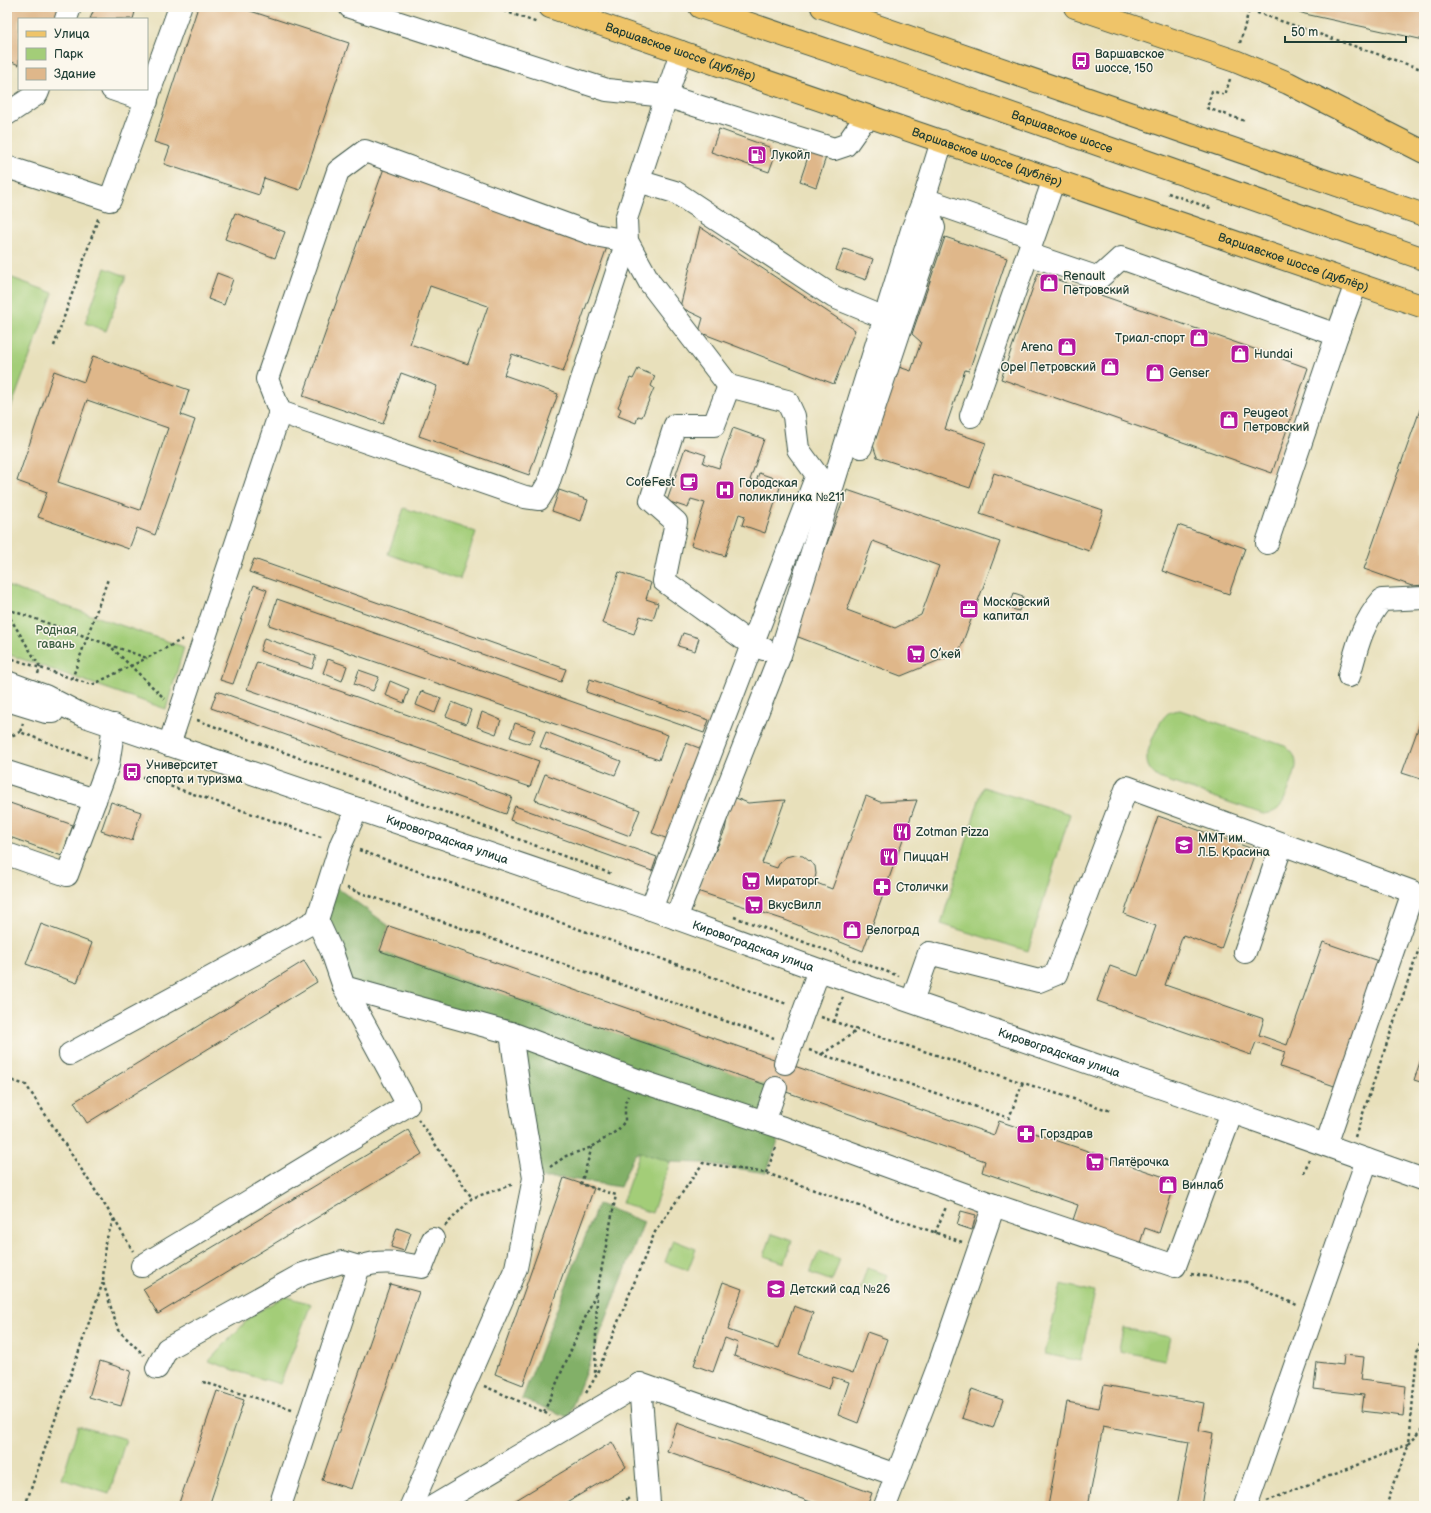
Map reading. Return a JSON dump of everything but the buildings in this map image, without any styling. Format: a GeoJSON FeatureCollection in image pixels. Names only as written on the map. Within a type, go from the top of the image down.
{"type":"FeatureCollection","features":[{"type":"Feature","properties":{"kind":"main road","name":"Варшавское шоссе (дублёр)"},"geometry":{"type":"LineString","coordinates":[[550,7],[873,118],[942,140],[1137,209],[1424,307]]}},
{"type":"Feature","properties":{"kind":"main road","name":"Варшавское шоссе"},"geometry":{"type":"LineString","coordinates":[[700,7],[898,74],[1414,256],[1424,265]]}},
{"type":"Feature","properties":{"kind":"main road"},"geometry":{"type":"LineString","coordinates":[[822,7],[1424,215]]}},
{"type":"Feature","properties":{"kind":"main road"},"geometry":{"type":"LineString","coordinates":[[1075,7],[1235,61],[1288,83],[1424,152]]}},
{"type":"Feature","properties":{"kind":"main road"},"geometry":{"type":"LineString","coordinates":[[1360,192],[1424,203]]}},
{"type":"Feature","properties":{"kind":"street"},"geometry":{"type":"LineString","coordinates":[[66,18],[70,7]]}},
{"type":"Feature","properties":{"kind":"street"},"geometry":{"type":"LineString","coordinates":[[7,167],[110,200],[180,7]]}},
{"type":"Feature","properties":{"kind":"street"},"geometry":{"type":"LineString","coordinates":[[350,7],[607,90],[666,96],[834,149],[846,145],[863,121],[873,118]]}},
{"type":"Feature","properties":{"kind":"street"},"geometry":{"type":"LineString","coordinates":[[280,412],[525,497],[539,499],[548,484],[627,241],[626,219],[681,52]]}},
{"type":"Feature","properties":{"kind":"street"},"geometry":{"type":"LineString","coordinates":[[7,114],[37,94],[39,90]]}},
{"type":"Feature","properties":{"kind":"street"},"geometry":{"type":"LineString","coordinates":[[115,90],[147,101]]}},
{"type":"Feature","properties":{"kind":"street"},"geometry":{"type":"LineString","coordinates":[[676,918],[780,655],[912,230],[924,199],[942,140]]}},
{"type":"Feature","properties":{"kind":"street"},"geometry":{"type":"LineString","coordinates":[[169,745],[280,412],[267,379],[338,171],[366,151],[595,235],[627,241]]}},
{"type":"Feature","properties":{"kind":"street"},"geometry":{"type":"LineString","coordinates":[[970,416],[1054,179]]}},
{"type":"Feature","properties":{"kind":"street"},"geometry":{"type":"LineString","coordinates":[[638,181],[674,192],[834,297],[885,318]]}},
{"type":"Feature","properties":{"kind":"street"},"geometry":{"type":"LineString","coordinates":[[924,199],[1030,245],[1099,278],[1121,258],[1337,335]]}},
{"type":"Feature","properties":{"kind":"street"},"geometry":{"type":"LineString","coordinates":[[861,447],[934,228],[924,199]]}},
{"type":"Feature","properties":{"kind":"street"},"geometry":{"type":"LineString","coordinates":[[627,241],[650,283],[729,386],[787,401],[794,416],[798,449],[817,475],[650,909]]}},
{"type":"Feature","properties":{"kind":"street"},"geometry":{"type":"LineString","coordinates":[[1267,543],[1337,335],[1356,284]]}},
{"type":"Feature","properties":{"kind":"street"},"geometry":{"type":"LineString","coordinates":[[729,386],[714,425],[676,425],[651,500],[676,522],[664,582],[752,645],[780,655]]}},
{"type":"Feature","properties":{"kind":"street"},"geometry":{"type":"LineString","coordinates":[[1349,676],[1362,632],[1372,612],[1382,600],[1424,598]]}},
{"type":"Feature","properties":{"kind":"street","name":"Кировоградская улица"},"geometry":{"type":"LineString","coordinates":[[7,682],[45,696],[82,715],[676,918],[819,970],[1232,1112],[1424,1180]]}},
{"type":"Feature","properties":{"kind":"street","name":"Кировоградская улица"},"geometry":{"type":"LineString","coordinates":[[7,700],[46,712],[82,715]]}},
{"type":"Feature","properties":{"kind":"street"},"geometry":{"type":"LineString","coordinates":[[7,714],[46,712]]}},
{"type":"Feature","properties":{"kind":"street"},"geometry":{"type":"LineString","coordinates":[[7,854],[67,875],[108,765],[114,725]]}},
{"type":"Feature","properties":{"kind":"street"},"geometry":{"type":"LineString","coordinates":[[7,772],[95,800]]}},
{"type":"Feature","properties":{"kind":"street"},"geometry":{"type":"LineString","coordinates":[[912,1001],[929,953],[1039,981],[1056,974],[1127,787],[1413,892],[1326,1145]]}},
{"type":"Feature","properties":{"kind":"street"},"geometry":{"type":"LineString","coordinates":[[70,1054],[317,920],[341,844],[357,809]]}},
{"type":"Feature","properties":{"kind":"street"},"geometry":{"type":"LineString","coordinates":[[1245,952],[1282,844]]}},
{"type":"Feature","properties":{"kind":"street"},"geometry":{"type":"LineString","coordinates":[[142,1266],[408,1105],[344,987],[332,952],[317,920]]}},
{"type":"Feature","properties":{"kind":"street"},"geometry":{"type":"LineString","coordinates":[[788,1054],[819,970]]}},
{"type":"Feature","properties":{"kind":"street"},"geometry":{"type":"LineString","coordinates":[[344,987],[511,1033],[637,1080],[774,1125],[994,1205],[1175,1266],[1232,1112]]}},
{"type":"Feature","properties":{"kind":"street"},"geometry":{"type":"LineString","coordinates":[[412,1506],[516,1268],[534,1178],[521,1104],[511,1033]]}},
{"type":"Feature","properties":{"kind":"street"},"geometry":{"type":"LineString","coordinates":[[774,1125],[776,1088]]}},
{"type":"Feature","properties":{"kind":"street"},"geometry":{"type":"LineString","coordinates":[[1255,1505],[1313,1313],[1367,1160]]}},
{"type":"Feature","properties":{"kind":"street"},"geometry":{"type":"LineString","coordinates":[[884,1506],[940,1362],[994,1205]]}},
{"type":"Feature","properties":{"kind":"street"},"geometry":{"type":"LineString","coordinates":[[157,1368],[167,1349],[303,1274],[342,1262],[359,1267],[369,1263],[391,1261],[422,1268],[433,1239]]}},
{"type":"Feature","properties":{"kind":"street"},"geometry":{"type":"LineString","coordinates":[[280,1506],[359,1267]]}},
{"type":"Feature","properties":{"kind":"street"},"geometry":{"type":"LineString","coordinates":[[640,1384],[896,1475]]}},
{"type":"Feature","properties":{"kind":"street"},"geometry":{"type":"LineString","coordinates":[[434,1506],[640,1384]]}},
{"type":"Feature","properties":{"kind":"street"},"geometry":{"type":"LineString","coordinates":[[640,1384],[649,1503]]}},
{"type":"Feature","properties":{"kind":"path"},"geometry":{"type":"LineString","coordinates":[[1240,7],[1424,70]]}},
{"type":"Feature","properties":{"kind":"path"},"geometry":{"type":"LineString","coordinates":[[1212,110],[1245,121]]}},
{"type":"Feature","properties":{"kind":"path"},"geometry":{"type":"LineString","coordinates":[[1168,193],[1214,209]]}},
{"type":"Feature","properties":{"kind":"path"},"geometry":{"type":"LineString","coordinates":[[54,346],[105,199]]}},
{"type":"Feature","properties":{"kind":"path"},"geometry":{"type":"LineString","coordinates":[[72,679],[108,579]]}},
{"type":"Feature","properties":{"kind":"path"},"geometry":{"type":"LineString","coordinates":[[7,609],[147,658]]}},
{"type":"Feature","properties":{"kind":"path"},"geometry":{"type":"LineString","coordinates":[[7,613],[40,667]]}},
{"type":"Feature","properties":{"kind":"path"},"geometry":{"type":"LineString","coordinates":[[7,657],[92,685],[208,626]]}},
{"type":"Feature","properties":{"kind":"path"},"geometry":{"type":"LineString","coordinates":[[108,644],[180,714],[613,874]]}},
{"type":"Feature","properties":{"kind":"path"},"geometry":{"type":"LineString","coordinates":[[7,738],[20,732]]}},
{"type":"Feature","properties":{"kind":"path"},"geometry":{"type":"LineString","coordinates":[[108,765],[341,844],[834,1022],[1111,1111]]}},
{"type":"Feature","properties":{"kind":"path"},"geometry":{"type":"LineString","coordinates":[[330,882],[788,1054],[822,1054],[1009,1118],[1023,1082]]}},
{"type":"Feature","properties":{"kind":"path"},"geometry":{"type":"LineString","coordinates":[[728,915],[899,976]]}},
{"type":"Feature","properties":{"kind":"path"},"geometry":{"type":"LineString","coordinates":[[1353,1143],[1424,934]]}},
{"type":"Feature","properties":{"kind":"path"},"geometry":{"type":"LineString","coordinates":[[834,1022],[844,995]]}},
{"type":"Feature","properties":{"kind":"path"},"geometry":{"type":"LineString","coordinates":[[822,1054],[858,1030]]}},
{"type":"Feature","properties":{"kind":"path"},"geometry":{"type":"LineString","coordinates":[[7,1078],[26,1085],[114,1219],[142,1266]]}},
{"type":"Feature","properties":{"kind":"path"},"geometry":{"type":"LineString","coordinates":[[408,1105],[472,1198]]}},
{"type":"Feature","properties":{"kind":"path"},"geometry":{"type":"LineString","coordinates":[[766,1173],[774,1125]]}},
{"type":"Feature","properties":{"kind":"path"},"geometry":{"type":"LineString","coordinates":[[592,1147],[581,1184],[616,1195],[597,1292],[595,1378]]}},
{"type":"Feature","properties":{"kind":"path"},"geometry":{"type":"LineString","coordinates":[[584,1397],[595,1378],[655,1232],[703,1163],[766,1173],[980,1248]]}},
{"type":"Feature","properties":{"kind":"path"},"geometry":{"type":"LineString","coordinates":[[935,1233],[953,1190]]}},
{"type":"Feature","properties":{"kind":"path"},"geometry":{"type":"LineString","coordinates":[[25,1506],[103,1282],[105,1243],[114,1219]]}},
{"type":"Feature","properties":{"kind":"path"},"geometry":{"type":"LineString","coordinates":[[1175,1266],[1184,1273],[1246,1282],[1313,1313]]}},
{"type":"Feature","properties":{"kind":"path"},"geometry":{"type":"LineString","coordinates":[[103,1282],[118,1330],[157,1368]]}},
{"type":"Feature","properties":{"kind":"path"},"geometry":{"type":"LineString","coordinates":[[544,1412],[597,1292]]}},
{"type":"Feature","properties":{"kind":"path"},"geometry":{"type":"LineString","coordinates":[[1386,1506],[1409,1444],[1417,1352],[1424,1332]]}},
{"type":"Feature","properties":{"kind":"path"},"geometry":{"type":"LineString","coordinates":[[467,1379],[544,1412],[566,1428]]}},
{"type":"Feature","properties":{"kind":"path"},"geometry":{"type":"LineString","coordinates":[[203,1382],[310,1414]]}},
{"type":"Feature","properties":{"kind":"path"},"geometry":{"type":"LineString","coordinates":[[1255,1505],[1409,1444],[1424,1428]]}},
{"type":"Feature","properties":{"kind":"green space"},"geometry":{"type":"Polygon","coordinates":[[[105,268],[126,276],[106,331],[85,323],[105,268]]]}},
{"type":"Feature","properties":{"kind":"green space"},"geometry":{"type":"Polygon","coordinates":[[[7,276],[53,293],[7,419],[7,276]]]}},
{"type":"Feature","properties":{"kind":"green space"},"geometry":{"type":"Polygon","coordinates":[[[404,508],[476,532],[460,579],[388,554],[404,508]]]}},
{"type":"Feature","properties":{"kind":"green space","name":"Родная гавань"},"geometry":{"type":"Polygon","coordinates":[[[7,586],[184,647],[166,709],[7,654],[7,586]]]}},
{"type":"Feature","properties":{"kind":"green space"},"geometry":{"type":"Polygon","coordinates":[[[1180,710],[1285,746],[1295,758],[1296,768],[1287,795],[1281,806],[1273,812],[1263,814],[1159,778],[1153,773],[1148,766],[1147,756],[1154,736],[1160,723],[1166,715],[1180,710]]]}},
{"type":"Feature","properties":{"kind":"green space"},"geometry":{"type":"Polygon","coordinates":[[[983,787],[1070,814],[1028,951],[941,924],[983,787]]]}},
{"type":"Feature","properties":{"kind":"green space"},"geometry":{"type":"Polygon","coordinates":[[[329,882],[389,926],[380,951],[776,1088],[764,1122],[783,1128],[766,1173],[703,1163],[670,1162],[640,1152],[634,1155],[620,1187],[564,1178],[534,1178],[511,1033],[344,987],[317,920],[329,882]]]}},
{"type":"Feature","properties":{"kind":"green space"},"geometry":{"type":"Polygon","coordinates":[[[640,1152],[670,1162],[652,1213],[622,1203],[640,1152]]]}},
{"type":"Feature","properties":{"kind":"green space"},"geometry":{"type":"Polygon","coordinates":[[[598,1204],[644,1222],[568,1417],[522,1399],[598,1204]]]}},
{"type":"Feature","properties":{"kind":"green space"},"geometry":{"type":"Polygon","coordinates":[[[772,1234],[792,1241],[785,1263],[764,1256],[772,1234]]]}},
{"type":"Feature","properties":{"kind":"green space"},"geometry":{"type":"Polygon","coordinates":[[[673,1240],[696,1249],[688,1270],[665,1262],[673,1240]]]}},
{"type":"Feature","properties":{"kind":"green space"},"geometry":{"type":"Polygon","coordinates":[[[819,1251],[840,1259],[832,1281],[810,1273],[819,1251]]]}},
{"type":"Feature","properties":{"kind":"green space"},"geometry":{"type":"Polygon","coordinates":[[[867,1268],[888,1275],[881,1296],[860,1289],[867,1268]]]}},
{"type":"Feature","properties":{"kind":"green space"},"geometry":{"type":"Polygon","coordinates":[[[1061,1284],[1095,1292],[1080,1361],[1045,1354],[1061,1284]]]}},
{"type":"Feature","properties":{"kind":"green space"},"geometry":{"type":"Polygon","coordinates":[[[285,1296],[311,1304],[280,1384],[242,1373],[209,1361],[252,1315],[285,1296]]]}},
{"type":"Feature","properties":{"kind":"green space"},"geometry":{"type":"Polygon","coordinates":[[[1123,1328],[1170,1337],[1165,1360],[1119,1351],[1123,1328]]]}},
{"type":"Feature","properties":{"kind":"green space"},"geometry":{"type":"Polygon","coordinates":[[[78,1426],[126,1439],[109,1494],[62,1479],[78,1426]]]}},
{"type":"Feature","properties":{"kind":"place","name":"Варшавское шоссе, 150"},"geometry":{"type":"Point","coordinates":[1081,61]}},
{"type":"Feature","properties":{"kind":"place","name":"Лукойл"},"geometry":{"type":"Point","coordinates":[757,155]}},
{"type":"Feature","properties":{"kind":"place","name":"Renault Петровский"},"geometry":{"type":"Point","coordinates":[1049,283]}},
{"type":"Feature","properties":{"kind":"place","name":"Триал-спорт"},"geometry":{"type":"Point","coordinates":[1199,338]}},
{"type":"Feature","properties":{"kind":"place","name":"Arena"},"geometry":{"type":"Point","coordinates":[1067,347]}},
{"type":"Feature","properties":{"kind":"place","name":"Hundai"},"geometry":{"type":"Point","coordinates":[1240,354]}},
{"type":"Feature","properties":{"kind":"place","name":"Opel Петровский"},"geometry":{"type":"Point","coordinates":[1110,367]}},
{"type":"Feature","properties":{"kind":"place","name":"Genser"},"geometry":{"type":"Point","coordinates":[1155,373]}},
{"type":"Feature","properties":{"kind":"place","name":"Peugeot Петровский"},"geometry":{"type":"Point","coordinates":[1229,420]}},
{"type":"Feature","properties":{"kind":"place","name":"CofeFest"},"geometry":{"type":"Point","coordinates":[689,482]}},
{"type":"Feature","properties":{"kind":"place","name":"Городская поликлиника №211"},"geometry":{"type":"Point","coordinates":[725,490]}},
{"type":"Feature","properties":{"kind":"place","name":"Московский капитал"},"geometry":{"type":"Point","coordinates":[969,609]}},
{"type":"Feature","properties":{"kind":"place","name":"О’кей"},"geometry":{"type":"Point","coordinates":[916,654]}},
{"type":"Feature","properties":{"kind":"place","name":"Университет спорта и туризма"},"geometry":{"type":"Point","coordinates":[132,772]}},
{"type":"Feature","properties":{"kind":"place","name":"Zotman Pizza"},"geometry":{"type":"Point","coordinates":[902,832]}},
{"type":"Feature","properties":{"kind":"place","name":"ММТ им. Л.Б. Красина"},"geometry":{"type":"Point","coordinates":[1184,845]}},
{"type":"Feature","properties":{"kind":"place","name":"ПиццаН"},"geometry":{"type":"Point","coordinates":[889,857]}},
{"type":"Feature","properties":{"kind":"place","name":"Мираторг"},"geometry":{"type":"Point","coordinates":[751,881]}},
{"type":"Feature","properties":{"kind":"place","name":"Столички"},"geometry":{"type":"Point","coordinates":[882,887]}},
{"type":"Feature","properties":{"kind":"place","name":"ВкусВилл"},"geometry":{"type":"Point","coordinates":[754,905]}},
{"type":"Feature","properties":{"kind":"place","name":"Велоград"},"geometry":{"type":"Point","coordinates":[852,930]}},
{"type":"Feature","properties":{"kind":"place","name":"Горздрав"},"geometry":{"type":"Point","coordinates":[1026,1134]}},
{"type":"Feature","properties":{"kind":"place","name":"Пятёрочка"},"geometry":{"type":"Point","coordinates":[1095,1162]}},
{"type":"Feature","properties":{"kind":"place","name":"Винлаб"},"geometry":{"type":"Point","coordinates":[1168,1185]}},
{"type":"Feature","properties":{"kind":"place","name":"Детский сад №26"},"geometry":{"type":"Point","coordinates":[776,1289]}}]}
